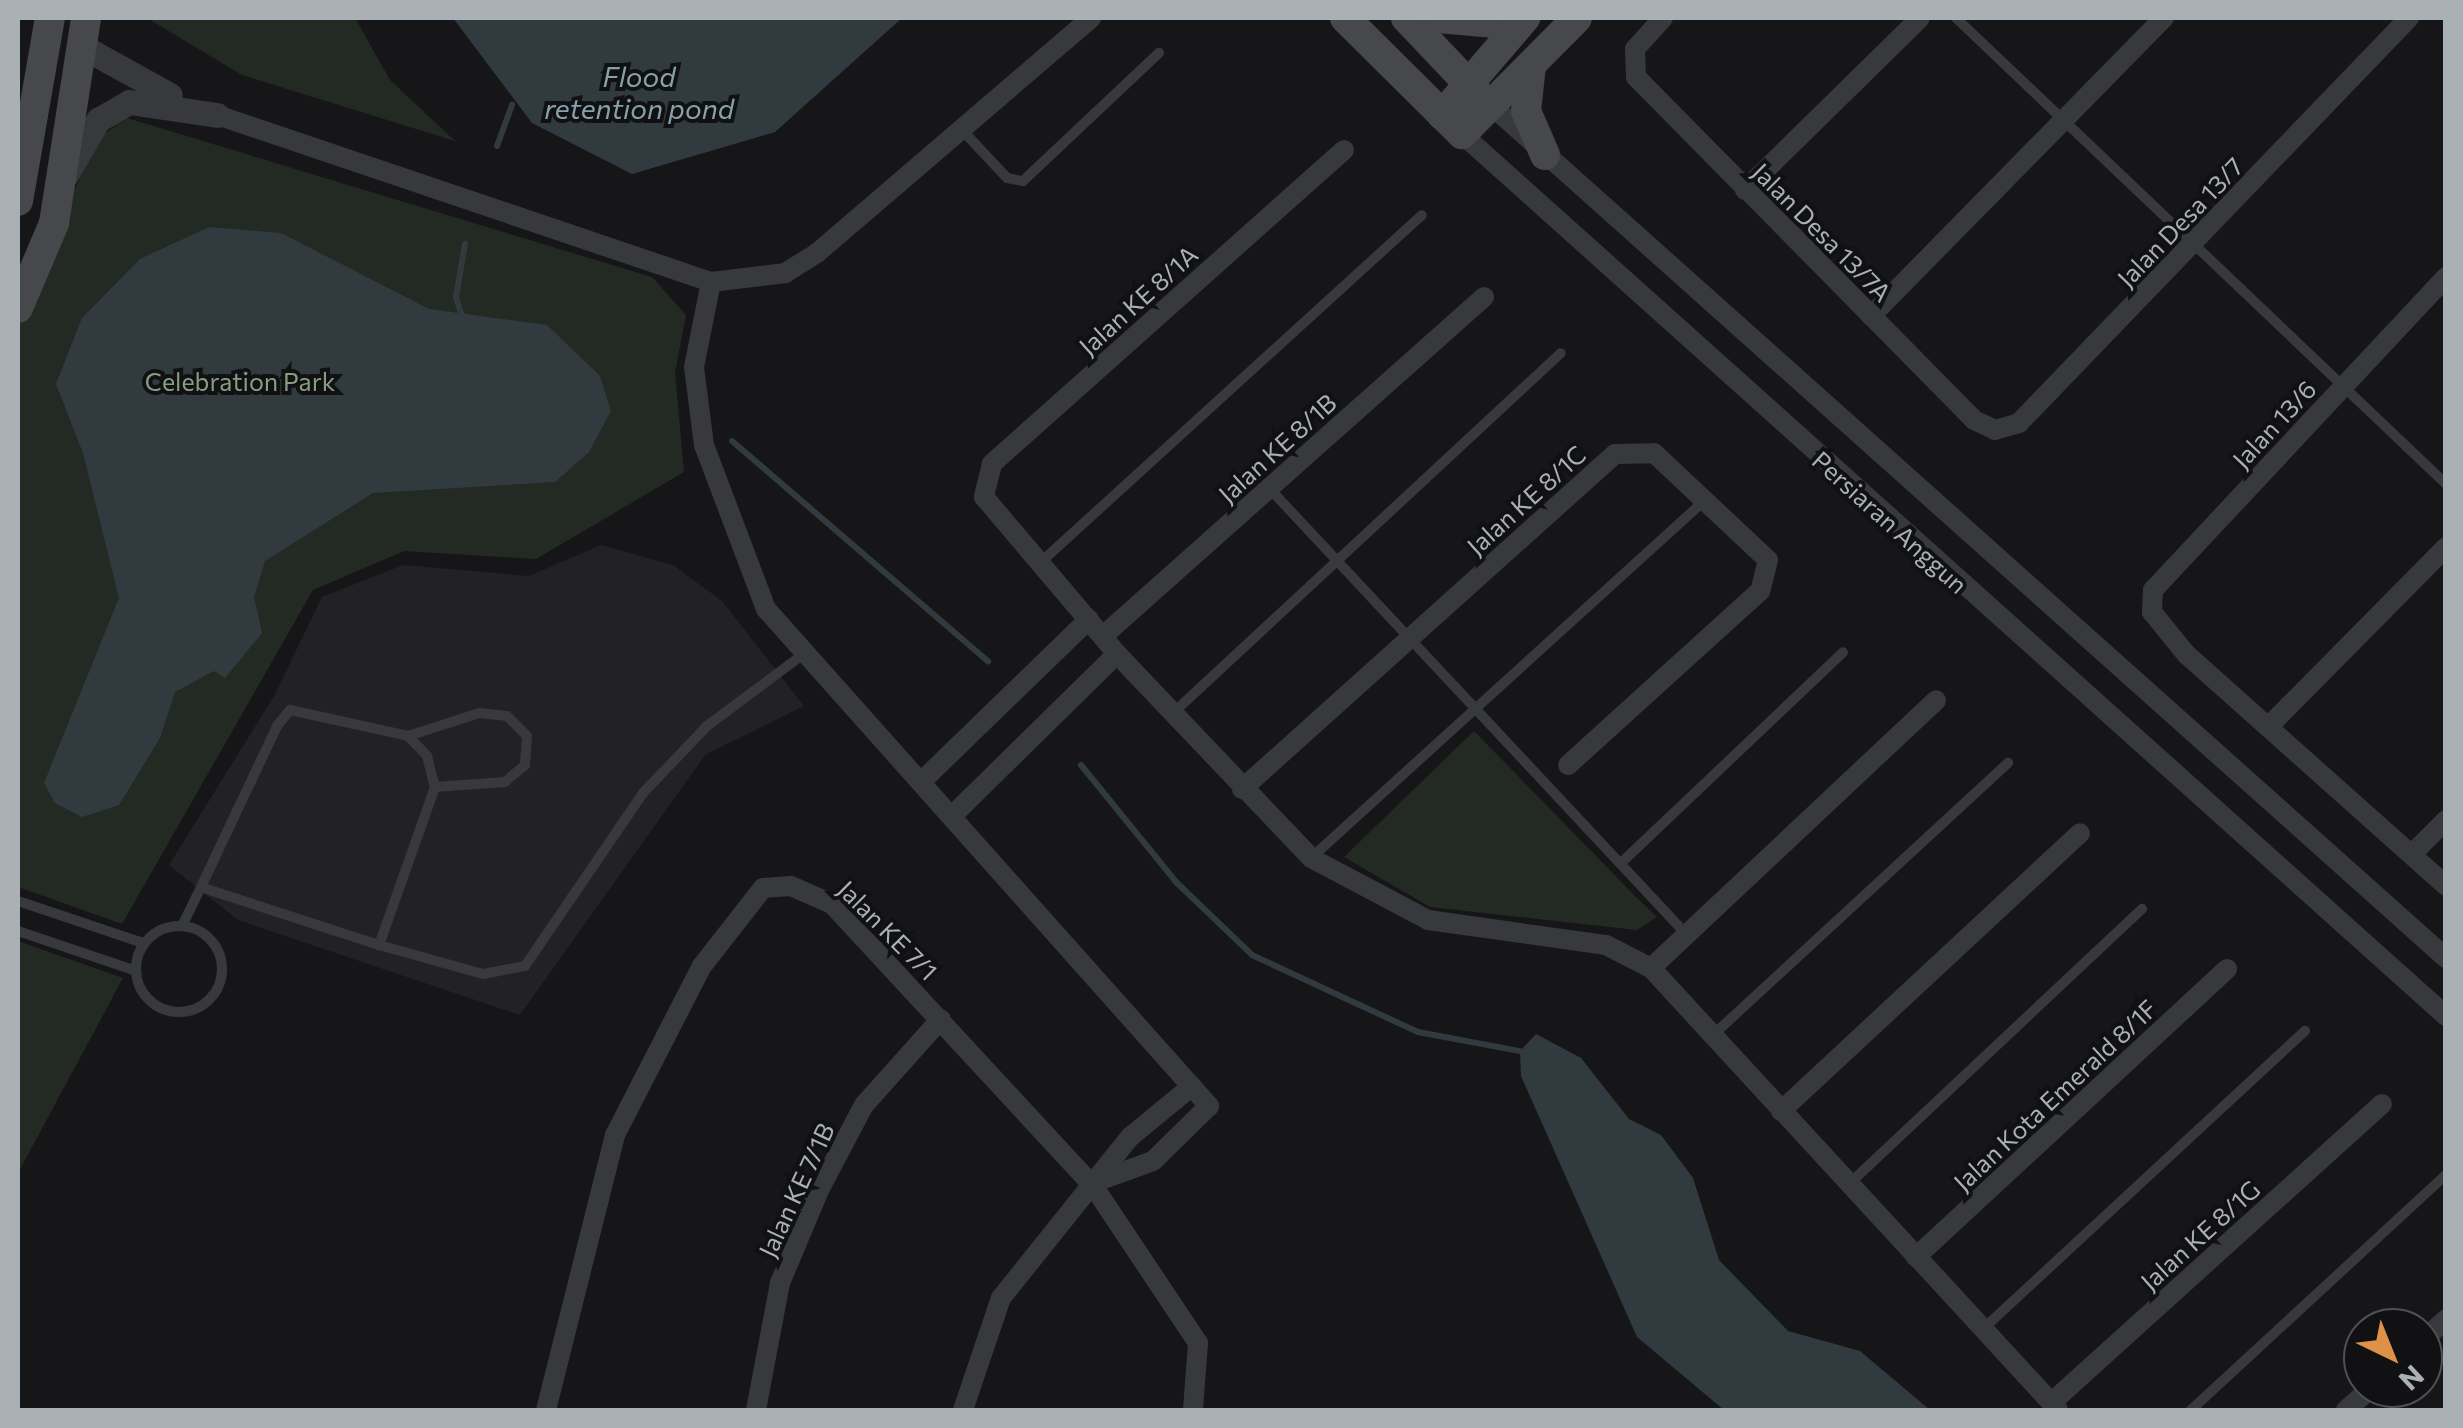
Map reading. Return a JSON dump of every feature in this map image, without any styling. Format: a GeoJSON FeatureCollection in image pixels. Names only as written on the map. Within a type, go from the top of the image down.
{"type":"FeatureCollection","features":[{"type":"Feature","properties":{"kind":"main road"},"geometry":{"type":"LineString","coordinates":[[18,201],[50,18]]}},
{"type":"Feature","properties":{"kind":"main road","name":"Persiaran Anggun"},"geometry":{"type":"LineString","coordinates":[[1345,18],[1452,124]]}},
{"type":"Feature","properties":{"kind":"main road","name":"Persiaran Anggun"},"geometry":{"type":"LineString","coordinates":[[1406,18],[1467,86],[1492,106]]}},
{"type":"Feature","properties":{"kind":"main road"},"geometry":{"type":"LineString","coordinates":[[1438,18],[1521,21]]}},
{"type":"Feature","properties":{"kind":"main road"},"geometry":{"type":"LineString","coordinates":[[1452,124],[1492,106],[1577,18]]}},
{"type":"Feature","properties":{"kind":"main road"},"geometry":{"type":"LineString","coordinates":[[1452,124],[1467,86],[1521,21]]}},
{"type":"Feature","properties":{"kind":"main road"},"geometry":{"type":"LineString","coordinates":[[39,88],[84,32]]}},
{"type":"Feature","properties":{"kind":"main road"},"geometry":{"type":"LineString","coordinates":[[18,308],[44,256],[65,177],[84,32]]}},
{"type":"Feature","properties":{"kind":"main road"},"geometry":{"type":"LineString","coordinates":[[1530,66],[1526,110],[1544,155]]}},
{"type":"Feature","properties":{"kind":"street"},"geometry":{"type":"LineString","coordinates":[[65,177],[98,120],[118,106],[149,100],[217,114],[712,282],[785,274],[964,132],[1091,18]]}},
{"type":"Feature","properties":{"kind":"street","name":"Jalan Desa 13/7A"},"geometry":{"type":"LineString","coordinates":[[1663,18],[1636,48],[1636,78],[1974,420]]}},
{"type":"Feature","properties":{"kind":"street"},"geometry":{"type":"LineString","coordinates":[[1745,190],[1920,18]]}},
{"type":"Feature","properties":{"kind":"street"},"geometry":{"type":"LineString","coordinates":[[1871,316],[2066,122],[2164,18]]}},
{"type":"Feature","properties":{"kind":"street","name":"Jalan Desa 13/7"},"geometry":{"type":"LineString","coordinates":[[1974,420],[1995,430],[2020,423],[2194,246],[2408,18]]}},
{"type":"Feature","properties":{"kind":"street"},"geometry":{"type":"LineString","coordinates":[[84,32],[217,114]]}},
{"type":"Feature","properties":{"kind":"street","name":"Persiaran Anggun"},"geometry":{"type":"LineString","coordinates":[[1492,106],[2446,958]]}},
{"type":"Feature","properties":{"kind":"street","name":"Persiaran Anggun"},"geometry":{"type":"LineString","coordinates":[[1452,124],[2446,1016]]}},
{"type":"Feature","properties":{"kind":"street","name":"Jalan KE 8/1A"},"geometry":{"type":"LineString","coordinates":[[1041,562],[984,497],[992,464],[1344,150]]}},
{"type":"Feature","properties":{"kind":"street","name":"Jalan 13/6"},"geometry":{"type":"LineString","coordinates":[[2272,724],[2186,654],[2152,612],[2153,590],[2446,276]]}},
{"type":"Feature","properties":{"kind":"street"},"geometry":{"type":"LineString","coordinates":[[712,282],[694,368],[704,444],[766,610],[955,812],[1209,1106],[1153,1161],[1100,1183]]}},
{"type":"Feature","properties":{"kind":"street","name":"Jalan KE 8/1B"},"geometry":{"type":"LineString","coordinates":[[1103,636],[1484,298]]}},
{"type":"Feature","properties":{"kind":"street","name":"Jalan KE 8/1C"},"geometry":{"type":"LineString","coordinates":[[1242,789],[1615,454],[1654,453],[1768,560],[1760,592],[1568,765]]}},
{"type":"Feature","properties":{"kind":"street"},"geometry":{"type":"LineString","coordinates":[[2446,546],[2272,724],[2446,886]]}},
{"type":"Feature","properties":{"kind":"street"},"geometry":{"type":"LineString","coordinates":[[1041,562],[1117,654],[1311,858],[1428,920],[1606,945],[1651,968],[2055,1407]]}},
{"type":"Feature","properties":{"kind":"street"},"geometry":{"type":"LineString","coordinates":[[923,780],[1090,620]]}},
{"type":"Feature","properties":{"kind":"street"},"geometry":{"type":"LineString","coordinates":[[955,812],[1020,744],[1117,654]]}},
{"type":"Feature","properties":{"kind":"street"},"geometry":{"type":"LineString","coordinates":[[1651,968],[1936,700]]}},
{"type":"Feature","properties":{"kind":"street"},"geometry":{"type":"LineString","coordinates":[[2414,853],[2446,820]]}},
{"type":"Feature","properties":{"kind":"street"},"geometry":{"type":"LineString","coordinates":[[1781,1111],[2080,834]]}},
{"type":"Feature","properties":{"kind":"street","name":"Jalan KE 7/1"},"geometry":{"type":"LineString","coordinates":[[546,1410],[615,1135],[702,966],[763,888],[801,888],[832,904],[1100,1183],[1198,1344],[1193,1410]]}},
{"type":"Feature","properties":{"kind":"street","name":"Jalan Kota Emerald 8/1F"},"geometry":{"type":"LineString","coordinates":[[1916,1257],[2227,970]]}},
{"type":"Feature","properties":{"kind":"street","name":"Jalan KE 7/1B"},"geometry":{"type":"LineString","coordinates":[[756,1410],[780,1283],[819,1190],[864,1105],[940,1019]]}},
{"type":"Feature","properties":{"kind":"street"},"geometry":{"type":"LineString","coordinates":[[963,1410],[1002,1298],[1100,1183],[1130,1138],[1192,1086]]}},
{"type":"Feature","properties":{"kind":"street","name":"Jalan KE 8/1G"},"geometry":{"type":"LineString","coordinates":[[2055,1407],[2382,1104]]}},
{"type":"Feature","properties":{"kind":"lane"},"geometry":{"type":"LineString","coordinates":[[1956,18],[2446,484]]}},
{"type":"Feature","properties":{"kind":"lane"},"geometry":{"type":"LineString","coordinates":[[964,132],[1007,178],[1024,180],[1159,54]]}},
{"type":"Feature","properties":{"kind":"lane"},"geometry":{"type":"LineString","coordinates":[[1041,562],[1422,215]]}},
{"type":"Feature","properties":{"kind":"lane"},"geometry":{"type":"LineString","coordinates":[[1173,714],[1561,354]]}},
{"type":"Feature","properties":{"kind":"lane"},"geometry":{"type":"LineString","coordinates":[[1269,488],[1335,563],[1483,709],[1688,936]]}},
{"type":"Feature","properties":{"kind":"lane"},"geometry":{"type":"LineString","coordinates":[[1311,858],[1483,709],[1704,501]]}},
{"type":"Feature","properties":{"kind":"lane"},"geometry":{"type":"LineString","coordinates":[[1620,863],[1842,652]]}},
{"type":"Feature","properties":{"kind":"lane"},"geometry":{"type":"LineString","coordinates":[[201,887],[483,974],[525,966],[643,793],[707,726],[806,653]]}},
{"type":"Feature","properties":{"kind":"lane"},"geometry":{"type":"LineString","coordinates":[[18,901],[143,943],[182,926],[290,710],[408,736],[478,713],[507,716],[527,736],[526,765],[505,782],[435,787]]}},
{"type":"Feature","properties":{"kind":"lane"},"geometry":{"type":"LineString","coordinates":[[379,945],[435,787],[427,756],[408,736]]}},
{"type":"Feature","properties":{"kind":"lane"},"geometry":{"type":"LineString","coordinates":[[1712,1036],[2008,763]]}},
{"type":"Feature","properties":{"kind":"lane"},"geometry":{"type":"LineString","coordinates":[[1848,1184],[2142,909]]}},
{"type":"Feature","properties":{"kind":"lane"},"geometry":{"type":"LineString","coordinates":[[18,931],[136,971],[156,1006],[184,1012],[208,1001],[222,977],[218,950],[182,926]]}},
{"type":"Feature","properties":{"kind":"lane"},"geometry":{"type":"LineString","coordinates":[[136,971],[143,943]]}},
{"type":"Feature","properties":{"kind":"lane"},"geometry":{"type":"LineString","coordinates":[[1982,1329],[2304,1031]]}},
{"type":"Feature","properties":{"kind":"lane"},"geometry":{"type":"LineString","coordinates":[[2191,1410],[2446,1175]]}},
{"type":"Feature","properties":{"kind":"shaded area"},"geometry":{"type":"Polygon","coordinates":[[[601,545],[673,565],[722,601],[804,706],[705,755],[520,1015],[238,920],[169,865],[274,696],[322,597],[403,565],[529,576],[601,545]]]}},
{"type":"Feature","properties":{"kind":"green space"},"geometry":{"type":"Polygon","coordinates":[[[147,18],[355,18],[390,80],[455,141],[242,75],[147,18]]]}},
{"type":"Feature","properties":{"kind":"green space","name":"Celebration Park"},"geometry":{"type":"Polygon","coordinates":[[[127,118],[652,277],[686,315],[675,373],[684,472],[536,559],[404,551],[313,590],[122,924],[18,887],[18,320],[97,139],[127,118]]]}},
{"type":"Feature","properties":{"kind":"green space"},"geometry":{"type":"Polygon","coordinates":[[[1474,731],[1657,917],[1637,930],[1430,907],[1344,857],[1474,731]]]}},
{"type":"Feature","properties":{"kind":"green space"},"geometry":{"type":"Polygon","coordinates":[[[18,941],[123,978],[18,1173],[18,941]]]}},
{"type":"Feature","properties":{"kind":"water","name":"Flood retention pond"},"geometry":{"type":"Polygon","coordinates":[[[453,18],[902,18],[775,132],[632,174],[532,123],[453,18]]]}},
{"type":"Feature","properties":{"kind":"water"},"geometry":{"type":"Polygon","coordinates":[[[209,227],[281,233],[429,309],[547,325],[600,376],[611,411],[589,452],[555,482],[373,493],[265,561],[254,597],[262,633],[225,678],[214,671],[175,692],[160,738],[119,805],[82,817],[55,803],[44,783],[119,598],[83,453],[56,384],[82,318],[140,259],[209,227]]]}},
{"type":"Feature","properties":{"kind":"water"},"geometry":{"type":"Polygon","coordinates":[[[1536,1034],[1581,1058],[1629,1119],[1661,1135],[1693,1178],[1719,1260],[1788,1331],[1860,1351],[1930,1410],[1724,1410],[1637,1337],[1521,1076],[1520,1051],[1536,1034]]]}},
{"type":"Feature","properties":{"kind":"waterway"},"geometry":{"type":"LineString","coordinates":[[497,146],[512,105]]}},
{"type":"Feature","properties":{"kind":"waterway"},"geometry":{"type":"LineString","coordinates":[[463,319],[456,297],[465,244]]}},
{"type":"Feature","properties":{"kind":"waterway"},"geometry":{"type":"LineString","coordinates":[[732,441],[988,661]]}},
{"type":"Feature","properties":{"kind":"waterway"},"geometry":{"type":"LineString","coordinates":[[1081,765],[1176,882],[1252,955],[1418,1032],[1520,1051]]}}]}
